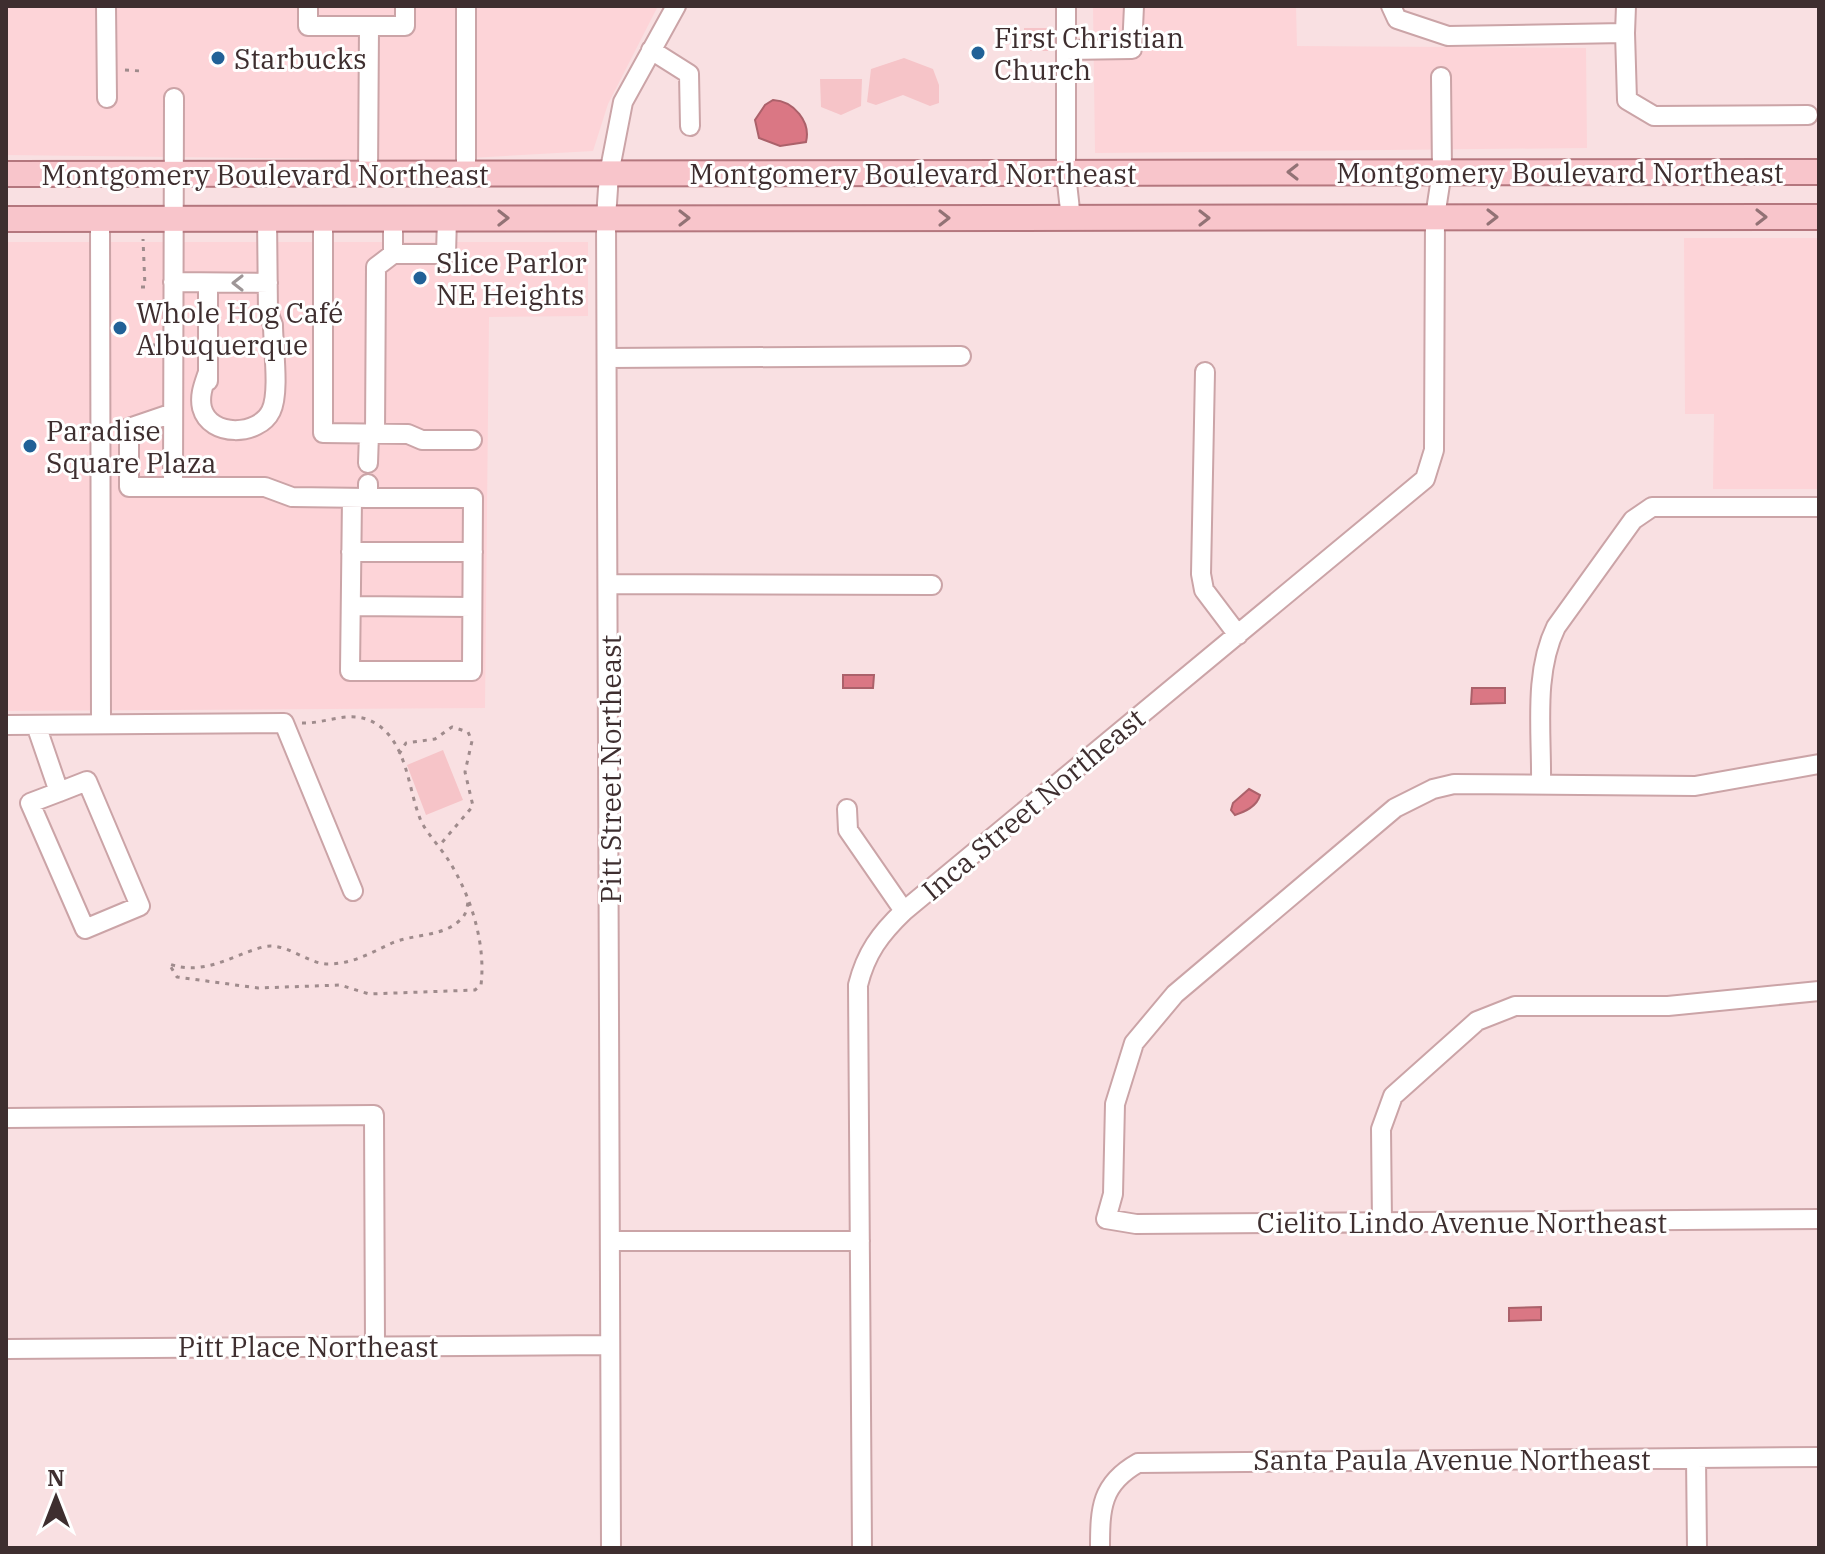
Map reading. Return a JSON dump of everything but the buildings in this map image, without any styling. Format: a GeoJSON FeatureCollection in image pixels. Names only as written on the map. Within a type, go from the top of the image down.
{"type":"FeatureCollection","features":[{"type":"Feature","properties":{"kind":"main road","name":"Montgomery Boulevard Northeast"},"geometry":{"type":"LineString","coordinates":[[6,174],[1819,172]]}},
{"type":"Feature","properties":{"kind":"main road","name":"Montgomery Boulevard Northeast"},"geometry":{"type":"LineString","coordinates":[[6,219],[1819,217]]}},
{"type":"Feature","properties":{"kind":"street"},"geometry":{"type":"LineString","coordinates":[[106,6],[107,98]]}},
{"type":"Feature","properties":{"kind":"street"},"geometry":{"type":"LineString","coordinates":[[308,6],[308,26],[405,26],[405,6]]}},
{"type":"Feature","properties":{"kind":"street"},"geometry":{"type":"LineString","coordinates":[[466,6],[466,174]]}},
{"type":"Feature","properties":{"kind":"street","name":"Pitt Street Northeast"},"geometry":{"type":"LineString","coordinates":[[611,1548],[606,218],[609,174],[623,102],[676,6]]}},
{"type":"Feature","properties":{"kind":"street"},"geometry":{"type":"LineString","coordinates":[[1066,6],[1066,174],[1071,219]]}},
{"type":"Feature","properties":{"kind":"street"},"geometry":{"type":"LineString","coordinates":[[1066,50],[1132,49],[1134,6]]}},
{"type":"Feature","properties":{"kind":"street"},"geometry":{"type":"LineString","coordinates":[[1391,6],[1397,19],[1448,36],[1625,33]]}},
{"type":"Feature","properties":{"kind":"street"},"geometry":{"type":"LineString","coordinates":[[1626,6],[1627,100],[1654,116],[1808,115]]}},
{"type":"Feature","properties":{"kind":"street"},"geometry":{"type":"LineString","coordinates":[[368,174],[369,26]]}},
{"type":"Feature","properties":{"kind":"street"},"geometry":{"type":"LineString","coordinates":[[651,50],[689,74],[690,126]]}},
{"type":"Feature","properties":{"kind":"street","name":"Inca Street Northeast"},"geometry":{"type":"LineString","coordinates":[[862,1548],[858,985],[863,963],[878,937],[904,911],[1425,479],[1434,450],[1435,217],[1442,171],[1441,77]]}},
{"type":"Feature","properties":{"kind":"street"},"geometry":{"type":"LineString","coordinates":[[173,487],[174,98]]}},
{"type":"Feature","properties":{"kind":"street"},"geometry":{"type":"LineString","coordinates":[[208,283],[208,372],[212,404],[221,415],[245,419],[261,407],[264,394],[263,324],[268,312],[267,218]]}},
{"type":"Feature","properties":{"kind":"street"},"geometry":{"type":"LineString","coordinates":[[323,218],[323,433],[408,434],[422,440],[472,440]]}},
{"type":"Feature","properties":{"kind":"street"},"geometry":{"type":"LineString","coordinates":[[393,218],[393,254]]}},
{"type":"Feature","properties":{"kind":"street"},"geometry":{"type":"LineString","coordinates":[[368,463],[372,434],[376,267],[393,254],[446,254],[447,218]]}},
{"type":"Feature","properties":{"kind":"street"},"geometry":{"type":"LineString","coordinates":[[100,219],[101,724]]}},
{"type":"Feature","properties":{"kind":"street"},"geometry":{"type":"LineString","coordinates":[[173,282],[268,283]]}},
{"type":"Feature","properties":{"kind":"street"},"geometry":{"type":"LineString","coordinates":[[608,358],[961,356]]}},
{"type":"Feature","properties":{"kind":"street"},"geometry":{"type":"LineString","coordinates":[[1205,372],[1201,574],[1204,590],[1238,635]]}},
{"type":"Feature","properties":{"kind":"street"},"geometry":{"type":"LineString","coordinates":[[173,413],[129,428],[129,487],[265,487],[292,497],[363,493],[473,498],[472,671],[350,671],[351,552],[363,493]]}},
{"type":"Feature","properties":{"kind":"street"},"geometry":{"type":"LineString","coordinates":[[1819,507],[1652,507],[1633,520],[1556,627],[1547,645],[1542,689],[1541,784],[1695,786],[1819,764]]}},
{"type":"Feature","properties":{"kind":"street"},"geometry":{"type":"LineString","coordinates":[[351,552],[473,552]]}},
{"type":"Feature","properties":{"kind":"street"},"geometry":{"type":"LineString","coordinates":[[609,584],[932,585]]}},
{"type":"Feature","properties":{"kind":"street"},"geometry":{"type":"LineString","coordinates":[[351,606],[472,607]]}},
{"type":"Feature","properties":{"kind":"street"},"geometry":{"type":"LineString","coordinates":[[6,725],[284,723],[353,891]]}},
{"type":"Feature","properties":{"kind":"street"},"geometry":{"type":"LineString","coordinates":[[36,725],[59,792]]}},
{"type":"Feature","properties":{"kind":"street"},"geometry":{"type":"LineString","coordinates":[[87,781],[140,906],[85,929],[30,803],[59,792],[87,781]]}},
{"type":"Feature","properties":{"kind":"street","name":"Cielito Lindo Avenue Northeast"},"geometry":{"type":"LineString","coordinates":[[1541,784],[1454,784],[1404,802],[1175,994],[1134,1043],[1115,1104],[1113,1194],[1106,1219],[1136,1224],[1819,1219]]}},
{"type":"Feature","properties":{"kind":"street"},"geometry":{"type":"LineString","coordinates":[[847,809],[848,830],[904,911]]}},
{"type":"Feature","properties":{"kind":"street"},"geometry":{"type":"LineString","coordinates":[[1382,1223],[1381,1129],[1393,1096],[1477,1021],[1515,1006],[1668,1006],[1819,991]]}},
{"type":"Feature","properties":{"kind":"street"},"geometry":{"type":"LineString","coordinates":[[6,1118],[374,1115],[375,1344]]}},
{"type":"Feature","properties":{"kind":"street"},"geometry":{"type":"LineString","coordinates":[[612,1241],[860,1241]]}},
{"type":"Feature","properties":{"kind":"street","name":"Pitt Place Northeast"},"geometry":{"type":"LineString","coordinates":[[6,1349],[375,1344],[610,1345]]}},
{"type":"Feature","properties":{"kind":"street","name":"Santa Paula Avenue Northeast"},"geometry":{"type":"LineString","coordinates":[[1100,1548],[1102,1501],[1118,1474],[1138,1463],[1819,1457]]}},
{"type":"Feature","properties":{"kind":"street"},"geometry":{"type":"LineString","coordinates":[[1696,1458],[1697,1548]]}},
{"type":"Feature","properties":{"kind":"path"},"geometry":{"type":"LineString","coordinates":[[124,70],[141,71]]}},
{"type":"Feature","properties":{"kind":"path"},"geometry":{"type":"LineString","coordinates":[[141,287],[145,287],[143,236]]}},
{"type":"Feature","properties":{"kind":"path"},"geometry":{"type":"LineString","coordinates":[[141,345],[156,345]]}},
{"type":"Feature","properties":{"kind":"path"},"geometry":{"type":"LineString","coordinates":[[284,723],[355,717],[370,721],[391,737],[420,818],[467,893],[482,972],[481,985],[475,990],[406,995],[369,994],[326,984],[258,988],[224,981],[188,981],[177,977],[169,964],[182,969],[215,965],[265,946],[327,964],[348,961],[394,942],[422,938],[452,925],[461,919],[468,902]]}},
{"type":"Feature","properties":{"kind":"path"},"geometry":{"type":"LineString","coordinates":[[399,754],[406,743],[435,739],[452,727],[468,732],[472,741],[465,772],[473,806],[439,846]]}},
{"type":"Feature","properties":{"kind":"shaded area"},"geometry":{"type":"Polygon","coordinates":[[[6,6],[658,6],[608,104],[593,151],[435,160],[6,155],[6,6]]]}},
{"type":"Feature","properties":{"kind":"shaded area"},"geometry":{"type":"Polygon","coordinates":[[[1093,6],[1296,6],[1297,46],[1586,48],[1587,148],[1095,153],[1093,6]]]}},
{"type":"Feature","properties":{"kind":"shaded area"},"geometry":{"type":"Polygon","coordinates":[[[1024,28],[1050,28],[1050,51],[1024,51],[1024,28]]]}},
{"type":"Feature","properties":{"kind":"shaded area"},"geometry":{"type":"Polygon","coordinates":[[[904,58],[933,69],[939,85],[939,103],[930,106],[903,95],[876,105],[867,102],[871,69],[904,58]]]}},
{"type":"Feature","properties":{"kind":"shaded area"},"geometry":{"type":"Polygon","coordinates":[[[820,79],[862,79],[861,106],[841,115],[821,107],[820,79]]]}},
{"type":"Feature","properties":{"kind":"shaded area"},"geometry":{"type":"Polygon","coordinates":[[[773,100],[788,104],[799,114],[806,127],[806,142],[780,146],[759,138],[755,120],[765,105],[773,100]]]}},
{"type":"Feature","properties":{"kind":"shaded area"},"geometry":{"type":"Polygon","coordinates":[[[1684,238],[1819,238],[1819,489],[1713,489],[1714,414],[1685,414],[1684,238]]]}},
{"type":"Feature","properties":{"kind":"shaded area"},"geometry":{"type":"Polygon","coordinates":[[[6,242],[588,242],[588,316],[489,317],[485,708],[6,711],[6,242]]]}},
{"type":"Feature","properties":{"kind":"shaded area"},"geometry":{"type":"Polygon","coordinates":[[[843,675],[874,675],[873,688],[843,688],[843,675]]]}},
{"type":"Feature","properties":{"kind":"shaded area"},"geometry":{"type":"Polygon","coordinates":[[[1472,688],[1505,688],[1505,703],[1471,704],[1472,688]]]}},
{"type":"Feature","properties":{"kind":"shaded area"},"geometry":{"type":"Polygon","coordinates":[[[443,750],[463,800],[426,815],[407,765],[443,750]]]}},
{"type":"Feature","properties":{"kind":"shaded area"},"geometry":{"type":"Polygon","coordinates":[[[1249,789],[1260,795],[1256,803],[1235,815],[1231,810],[1233,803],[1249,789]]]}},
{"type":"Feature","properties":{"kind":"shaded area"},"geometry":{"type":"Polygon","coordinates":[[[1541,1307],[1541,1320],[1509,1321],[1509,1308],[1541,1307]]]}},
{"type":"Feature","properties":{"kind":"place","name":"First Christian Church"},"geometry":{"type":"Point","coordinates":[978,53]}},
{"type":"Feature","properties":{"kind":"place","name":"Starbucks"},"geometry":{"type":"Point","coordinates":[218,58]}},
{"type":"Feature","properties":{"kind":"place","name":"Slice Parlor NE Heights"},"geometry":{"type":"Point","coordinates":[420,278]}},
{"type":"Feature","properties":{"kind":"place","name":"Whole Hog Café Albuquerque"},"geometry":{"type":"Point","coordinates":[120,328]}},
{"type":"Feature","properties":{"kind":"place","name":"Paradise Square Plaza"},"geometry":{"type":"Point","coordinates":[30,446]}}]}
